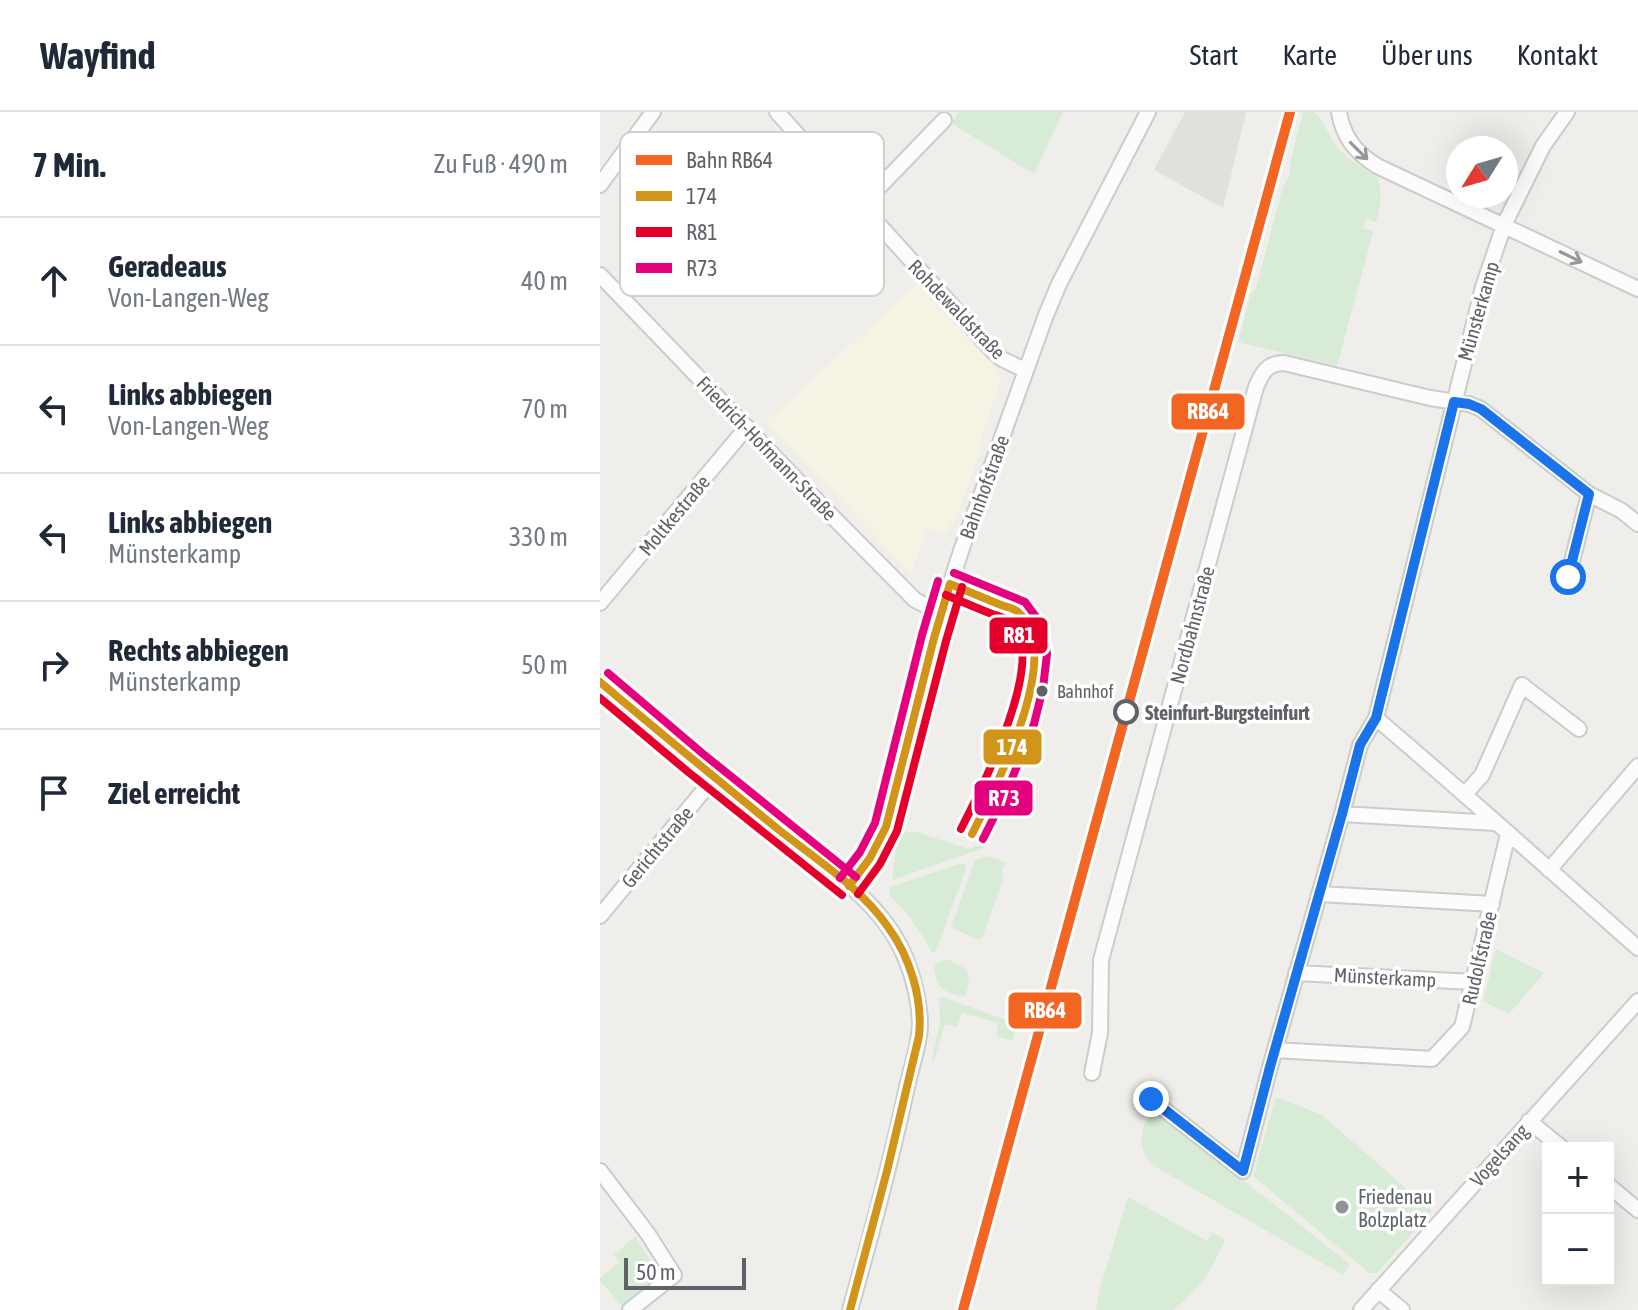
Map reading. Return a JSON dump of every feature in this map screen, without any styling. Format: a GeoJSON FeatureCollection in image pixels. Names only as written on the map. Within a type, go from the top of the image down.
{"type":"FeatureCollection","features":[{"type":"Feature","properties":{"kind":"street"},"geometry":{"type":"LineString","coordinates":[[638,132],[653,112]]}},
{"type":"Feature","properties":{"kind":"street","name":"Rohdewaldstraße"},"geometry":{"type":"LineString","coordinates":[[777,112],[795,132]]}},
{"type":"Feature","properties":{"kind":"street","name":"Bahnhofstraße"},"geometry":{"type":"LineString","coordinates":[[849,886],[879,846],[886,827],[941,613],[1025,370],[1059,284],[1148,112]]}},
{"type":"Feature","properties":{"kind":"street"},"geometry":{"type":"LineString","coordinates":[[1339,112],[1345,134],[1368,160],[1638,289]]}},
{"type":"Feature","properties":{"kind":"street","name":"Münsterkamp"},"geometry":{"type":"LineString","coordinates":[[1147,1096],[1243,1171],[1360,745],[1376,718],[1483,287],[1504,225],[1543,146],[1567,112]]}},
{"type":"Feature","properties":{"kind":"street"},"geometry":{"type":"LineString","coordinates":[[884,182],[944,120]]}},
{"type":"Feature","properties":{"kind":"street"},"geometry":{"type":"LineString","coordinates":[[600,185],[620,157]]}},
{"type":"Feature","properties":{"kind":"street","name":"Rohdewaldstraße"},"geometry":{"type":"LineString","coordinates":[[884,231],[993,351],[1025,370]]}},
{"type":"Feature","properties":{"kind":"street","name":"Friedrich-Hofmann-Straße"},"geometry":{"type":"LineString","coordinates":[[600,275],[620,296]]}},
{"type":"Feature","properties":{"kind":"street","name":"Friedrich-Hofmann-Straße"},"geometry":{"type":"LineString","coordinates":[[620,296],[915,600],[941,613]]}},
{"type":"Feature","properties":{"kind":"street","name":"Nordbahnstraße"},"geometry":{"type":"LineString","coordinates":[[1092,1073],[1100,1033],[1101,960],[1252,402],[1262,375],[1269,366],[1284,363],[1481,409],[1589,494],[1622,511],[1638,524]]}},
{"type":"Feature","properties":{"kind":"street","name":"Moltkestraße"},"geometry":{"type":"LineString","coordinates":[[600,603],[747,427]]}},
{"type":"Feature","properties":{"kind":"street"},"geometry":{"type":"LineString","coordinates":[[1568,577],[1589,494]]}},
{"type":"Feature","properties":{"kind":"street"},"geometry":{"type":"LineString","coordinates":[[600,682],[849,886],[877,913],[897,940],[910,968],[921,1025],[888,1171],[850,1310]]}},
{"type":"Feature","properties":{"kind":"street"},"geometry":{"type":"LineString","coordinates":[[1465,794],[1482,775],[1522,685],[1579,729]]}},
{"type":"Feature","properties":{"kind":"street"},"geometry":{"type":"LineString","coordinates":[[1376,718],[1638,948]]}},
{"type":"Feature","properties":{"kind":"street"},"geometry":{"type":"LineString","coordinates":[[1549,870],[1638,766]]}},
{"type":"Feature","properties":{"kind":"street","name":"Gerichtstraße"},"geometry":{"type":"LineString","coordinates":[[600,916],[714,778]]}},
{"type":"Feature","properties":{"kind":"street"},"geometry":{"type":"LineString","coordinates":[[1342,814],[1495,823]]}},
{"type":"Feature","properties":{"kind":"street","name":"Rudolfstraße"},"geometry":{"type":"LineString","coordinates":[[1275,1050],[1432,1059],[1462,1027],[1508,834]]}},
{"type":"Feature","properties":{"kind":"street"},"geometry":{"type":"LineString","coordinates":[[1320,894],[1492,904]]}},
{"type":"Feature","properties":{"kind":"street","name":"Münsterkamp"},"geometry":{"type":"LineString","coordinates":[[1296,973],[1474,982]]}},
{"type":"Feature","properties":{"kind":"street","name":"Vogelsang"},"geometry":{"type":"LineString","coordinates":[[1361,1310],[1638,1001]]}},
{"type":"Feature","properties":{"kind":"street"},"geometry":{"type":"LineString","coordinates":[[1529,1121],[1555,1142]]}},
{"type":"Feature","properties":{"kind":"street"},"geometry":{"type":"LineString","coordinates":[[600,1171],[648,1234],[674,1275],[630,1310]]}},
{"type":"Feature","properties":{"kind":"street"},"geometry":{"type":"LineString","coordinates":[[1614,1190],[1638,1210]]}},
{"type":"Feature","properties":{"kind":"street"},"geometry":{"type":"LineString","coordinates":[[1378,1290],[1402,1310]]}},
{"type":"Feature","properties":{"kind":"shaded area"},"geometry":{"type":"Polygon","coordinates":[[[1185,112],[1246,112],[1223,208],[1154,170],[1185,112]]]}},
{"type":"Feature","properties":{"kind":"shaded area"},"geometry":{"type":"Polygon","coordinates":[[[917,284],[999,372],[1001,379],[979,444],[981,449],[954,524],[950,523],[947,534],[928,529],[911,573],[766,422],[917,284]]]}},
{"type":"Feature","properties":{"kind":"green space"},"geometry":{"type":"Polygon","coordinates":[[[959,112],[1063,112],[1034,174],[951,123],[959,112]]]}},
{"type":"Feature","properties":{"kind":"green space"},"geometry":{"type":"Polygon","coordinates":[[[1303,112],[1314,112],[1340,150],[1377,177],[1380,189],[1376,222],[1366,219],[1363,228],[1373,232],[1337,366],[1238,342],[1283,187],[1290,173],[1303,112]]]}},
{"type":"Feature","properties":{"kind":"green space"},"geometry":{"type":"Polygon","coordinates":[[[913,831],[969,849],[979,845],[986,847],[892,880],[898,836],[913,831]]]}},
{"type":"Feature","properties":{"kind":"green space"},"geometry":{"type":"Polygon","coordinates":[[[988,856],[1005,862],[1004,877],[982,938],[978,940],[951,927],[975,860],[988,856]]]}},
{"type":"Feature","properties":{"kind":"green space"},"geometry":{"type":"Polygon","coordinates":[[[962,863],[967,866],[936,951],[932,953],[913,922],[889,895],[890,887],[962,863]]]}},
{"type":"Feature","properties":{"kind":"green space"},"geometry":{"type":"Polygon","coordinates":[[[1496,949],[1544,973],[1509,1014],[1483,1001],[1496,949]]]}},
{"type":"Feature","properties":{"kind":"green space"},"geometry":{"type":"Polygon","coordinates":[[[943,960],[950,960],[967,970],[966,995],[958,996],[939,985],[934,969],[943,960]]]}},
{"type":"Feature","properties":{"kind":"green space"},"geometry":{"type":"Polygon","coordinates":[[[943,997],[1017,1024],[1012,1041],[996,1036],[999,1023],[962,1013],[957,1027],[945,1024],[932,1060],[940,1022],[939,999],[943,997]]]}},
{"type":"Feature","properties":{"kind":"green space"},"geometry":{"type":"Polygon","coordinates":[[[1276,1097],[1322,1115],[1432,1211],[1377,1273],[1369,1273],[1253,1176],[1276,1097]]]}},
{"type":"Feature","properties":{"kind":"green space"},"geometry":{"type":"Polygon","coordinates":[[[1159,1114],[1350,1264],[1343,1275],[1156,1167],[1146,1156],[1142,1136],[1151,1115],[1159,1114]]]}},
{"type":"Feature","properties":{"kind":"green space"},"geometry":{"type":"Polygon","coordinates":[[[1128,1197],[1207,1241],[1212,1232],[1225,1240],[1204,1278],[1173,1310],[1096,1310],[1128,1197]]]}},
{"type":"Feature","properties":{"kind":"green space"},"geometry":{"type":"Polygon","coordinates":[[[635,1236],[659,1274],[622,1306],[600,1278],[620,1262],[614,1255],[635,1236]]]}},
{"type":"Feature","properties":{"kind":"rail line","name":"RB64"},"geometry":{"type":"LineString","coordinates":[[963,1310],[1290,112]]}},
{"type":"Feature","properties":{"kind":"transit line","name":"R73"},"geometry":{"type":"LineString","coordinates":[[954,573],[1025,602],[1042,625],[1047,654],[1034,724],[1007,791],[983,839]]}},
{"type":"Feature","properties":{"kind":"transit line","name":"R73"},"geometry":{"type":"LineString","coordinates":[[840,878],[860,852],[875,823],[938,581]]}},
{"type":"Feature","properties":{"kind":"transit line","name":"174"},"geometry":{"type":"LineString","coordinates":[[950,584],[1018,612],[1031,631],[1034,658],[1031,688],[1022,722],[972,834]]}},
{"type":"Feature","properties":{"kind":"transit line","name":"174"},"geometry":{"type":"LineString","coordinates":[[849,886],[870,858],[886,827],[950,584]]}},
{"type":"Feature","properties":{"kind":"transit line","name":"R81"},"geometry":{"type":"LineString","coordinates":[[858,894],[880,864],[897,831],[962,587]]}},
{"type":"Feature","properties":{"kind":"transit line","name":"R81"},"geometry":{"type":"LineString","coordinates":[[946,595],[1009,621],[1020,637],[1022,661],[1018,691],[1008,723],[961,829]]}},
{"type":"Feature","properties":{"kind":"transit line","name":"R73"},"geometry":{"type":"LineString","coordinates":[[608,673],[856,877]]}},
{"type":"Feature","properties":{"kind":"transit line","name":"174"},"geometry":{"type":"LineString","coordinates":[[600,682],[851,887],[888,927],[909,965],[917,993],[919,1036],[850,1310]]}},
{"type":"Feature","properties":{"kind":"transit line","name":"R81"},"geometry":{"type":"LineString","coordinates":[[600,698],[842,895]]}},
{"type":"Feature","properties":{"kind":"place","name":"Bahnhof"},"geometry":{"type":"Point","coordinates":[1042,691]}},
{"type":"Feature","properties":{"kind":"place","name":"Steinfurt-Burgsteinfurt"},"geometry":{"type":"Point","coordinates":[1126,712]}},
{"type":"Feature","properties":{"kind":"place","name":"Friedenau Bolzplatz"},"geometry":{"type":"Point","coordinates":[1342,1207]}},
{"type":"Feature","properties":{"kind":"route"},"geometry":{"type":"LineString","coordinates":[[1151,1099],[1243,1171],[1360,745],[1376,718],[1454,402],[1481,409],[1589,494],[1568,577]]}}]}
